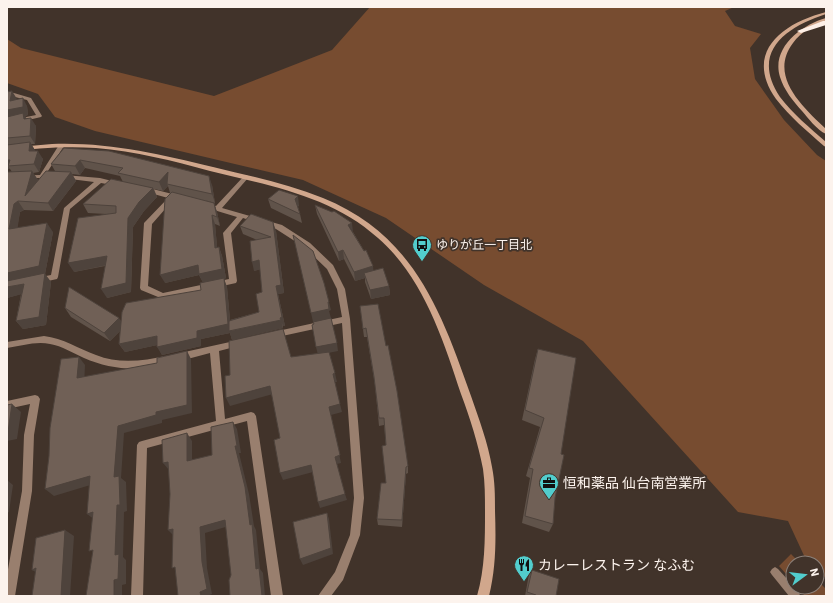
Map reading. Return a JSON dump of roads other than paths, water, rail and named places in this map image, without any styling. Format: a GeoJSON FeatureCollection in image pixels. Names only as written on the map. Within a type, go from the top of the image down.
{"type":"FeatureCollection","features":[{"type":"Feature","properties":{"kind":"highway"},"geometry":{"type":"LineString","coordinates":[[801,31],[826,24]]}},
{"type":"Feature","properties":{"kind":"street"},"geometry":{"type":"LineString","coordinates":[[826,13],[805,19],[781,33],[767,53],[766,63],[767,75],[772,88],[783,104],[826,145]]}},
{"type":"Feature","properties":{"kind":"street"},"geometry":{"type":"LineString","coordinates":[[826,19],[801,31],[787,45],[781,57],[784,81],[792,96],[826,132]]}},
{"type":"Feature","properties":{"kind":"street"},"geometry":{"type":"LineString","coordinates":[[7,92],[29,99],[39,116],[7,123]]}},
{"type":"Feature","properties":{"kind":"street"},"geometry":{"type":"LineString","coordinates":[[42,176],[61,146]]}},
{"type":"Feature","properties":{"kind":"street"},"geometry":{"type":"LineString","coordinates":[[7,150],[61,146],[96,146],[141,151],[297,190],[330,204],[361,221],[382,237],[411,270],[424,290],[460,377],[479,434],[489,480],[491,542],[487,582],[482,596]]}},
{"type":"Feature","properties":{"kind":"street"},"geometry":{"type":"LineString","coordinates":[[7,178],[42,176],[100,180],[188,201]]}},
{"type":"Feature","properties":{"kind":"street"},"geometry":{"type":"LineString","coordinates":[[218,208],[246,177]]}},
{"type":"Feature","properties":{"kind":"street"},"geometry":{"type":"LineString","coordinates":[[34,281],[54,277],[67,208],[100,180]]}},
{"type":"Feature","properties":{"kind":"street"},"geometry":{"type":"LineString","coordinates":[[173,197],[148,223],[144,288],[163,296],[233,281],[228,233],[241,216]]}},
{"type":"Feature","properties":{"kind":"street"},"geometry":{"type":"LineString","coordinates":[[196,203],[218,208],[279,227],[307,245],[330,267],[341,289],[346,319],[359,498],[355,535],[339,576],[324,596]]}},
{"type":"Feature","properties":{"kind":"street"},"geometry":{"type":"LineString","coordinates":[[261,338],[346,319]]}},
{"type":"Feature","properties":{"kind":"street"},"geometry":{"type":"LineString","coordinates":[[7,345],[48,340],[69,346],[98,360],[119,365],[147,364],[245,342]]}},
{"type":"Feature","properties":{"kind":"street"},"geometry":{"type":"LineString","coordinates":[[214,349],[221,424]]}},
{"type":"Feature","properties":{"kind":"street"},"geometry":{"type":"LineString","coordinates":[[7,405],[35,399],[29,435],[27,491],[9,596]]}},
{"type":"Feature","properties":{"kind":"street"},"geometry":{"type":"LineString","coordinates":[[137,596],[142,445],[251,416],[278,596]]}},
{"type":"Feature","properties":{"kind":"lane"},"geometry":{"type":"LineString","coordinates":[[775,572],[795,596]]}},
{"type":"Feature","properties":{"kind":"place","name":"ゆりが丘一丁目北"},"geometry":{"type":"Point","coordinates":[422,262]}},
{"type":"Feature","properties":{"kind":"place","name":"恒和薬品 仙台南営業所"},"geometry":{"type":"Point","coordinates":[549,500]}},
{"type":"Feature","properties":{"kind":"place","name":"カレーレストラン なふむ"},"geometry":{"type":"Point","coordinates":[524,582]}}]}
